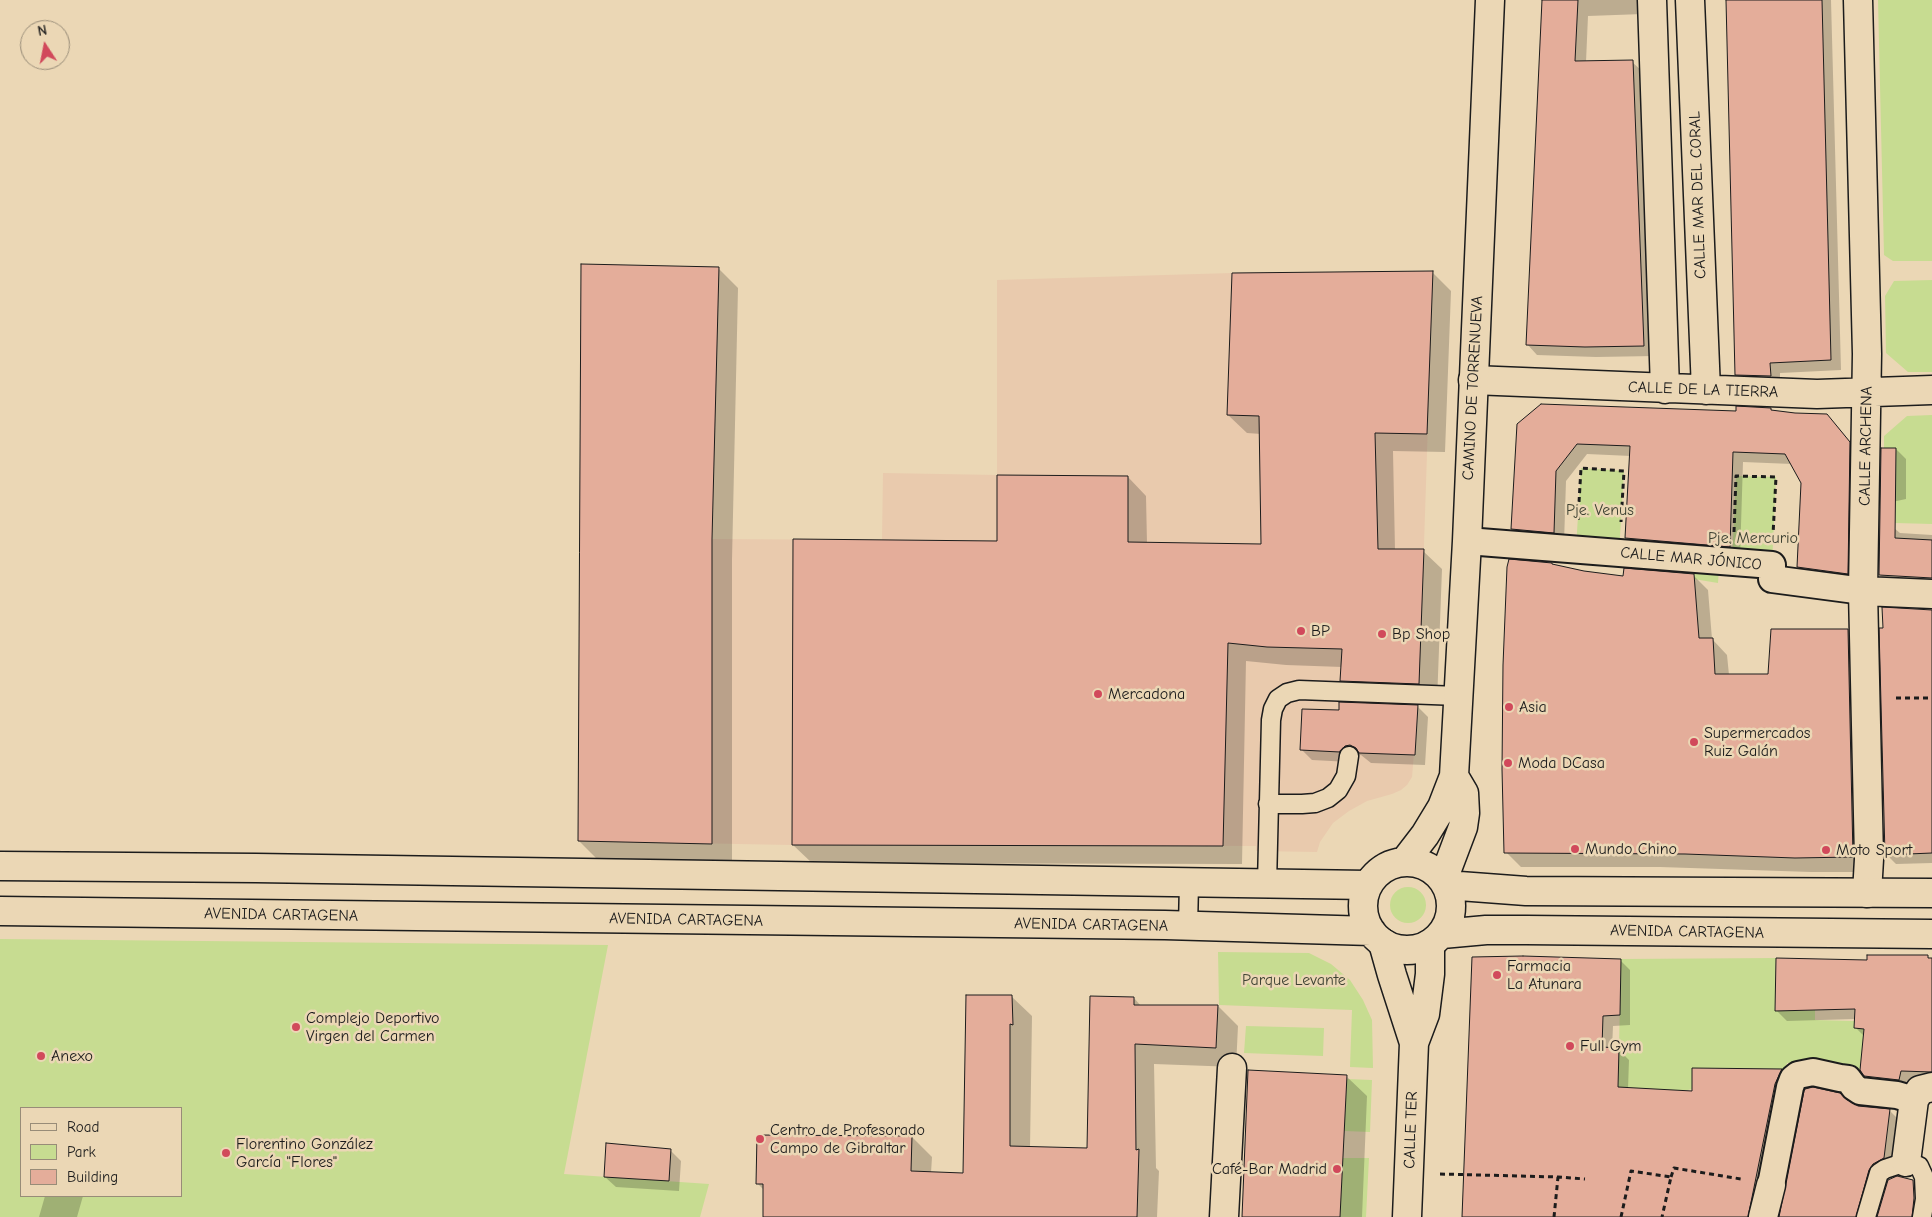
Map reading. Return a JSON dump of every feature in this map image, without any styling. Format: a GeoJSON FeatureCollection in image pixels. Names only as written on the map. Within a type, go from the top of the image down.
{"type":"FeatureCollection","features":[{"type":"Feature","properties":{"kind":"main road","name":"CAMINO DE TORRENUEVA"},"geometry":{"type":"LineString","coordinates":[[1406,862],[1442,807],[1454,776],[1467,541],[1490,0]]}},
{"type":"Feature","properties":{"kind":"main road"},"geometry":{"type":"LineString","coordinates":[[1652,0],[1665,389]]}},
{"type":"Feature","properties":{"kind":"main road","name":"CALLE MAR DEL CORAL"},"geometry":{"type":"LineString","coordinates":[[1690,0],[1706,390]]}},
{"type":"Feature","properties":{"kind":"main road","name":"CALLE ARCHENA"},"geometry":{"type":"LineString","coordinates":[[1858,0],[1867,393],[1863,591],[1869,859],[1867,893]]}},
{"type":"Feature","properties":{"kind":"main road","name":"CALLE DE LA TIERRA"},"geometry":{"type":"LineString","coordinates":[[1473,380],[1817,394],[1932,390]]}},
{"type":"Feature","properties":{"kind":"main road","name":"CALLE MAR JÓNICO"},"geometry":{"type":"LineString","coordinates":[[1863,591],[1932,594]]}},
{"type":"Feature","properties":{"kind":"main road","name":"CAMINO DE TORRENUEVA"},"geometry":{"type":"LineString","coordinates":[[1445,883],[1463,827],[1465,813],[1464,793],[1454,776]]}},
{"type":"Feature","properties":{"kind":"main road"},"geometry":{"type":"LineString","coordinates":[[1406,862],[1420,863],[1433,870],[1445,883],[1451,898],[1448,923],[1436,939],[1418,949],[1394,948],[1377,937],[1365,921],[1364,897],[1368,886],[1382,870],[1391,865],[1406,862]]}},
{"type":"Feature","properties":{"kind":"main road"},"geometry":{"type":"LineString","coordinates":[[0,866],[285,868],[1368,886]]}},
{"type":"Feature","properties":{"kind":"main road"},"geometry":{"type":"LineString","coordinates":[[1445,883],[1526,891],[1932,893]]}},
{"type":"Feature","properties":{"kind":"main road","name":"AVENIDA CARTAGENA"},"geometry":{"type":"LineString","coordinates":[[0,911],[1188,927],[1377,937]]}},
{"type":"Feature","properties":{"kind":"main road","name":"AVENIDA CARTAGENA"},"geometry":{"type":"LineString","coordinates":[[1436,939],[1506,930],[1932,934]]}},
{"type":"Feature","properties":{"kind":"main road","name":"CALLE TER"},"geometry":{"type":"LineString","coordinates":[[1377,937],[1414,1043]]}},
{"type":"Feature","properties":{"kind":"main road","name":"CALLE TER"},"geometry":{"type":"LineString","coordinates":[[1407,1217],[1414,1043],[1425,1014],[1436,939]]}},
{"type":"Feature","properties":{"kind":"main road"},"geometry":{"type":"LineString","coordinates":[[1224,1217],[1232,1068]]}},
{"type":"Feature","properties":{"kind":"main road"},"geometry":{"type":"LineString","coordinates":[[1906,1162],[1923,1094]]}},
{"type":"Feature","properties":{"kind":"main road"},"geometry":{"type":"LineString","coordinates":[[1763,1217],[1771,1185]]}},
{"type":"Feature","properties":{"kind":"street","name":"CALLE MAR JÓNICO"},"geometry":{"type":"LineString","coordinates":[[1467,541],[1576,548],[1772,566],[1772,579],[1863,591]]}},
{"type":"Feature","properties":{"kind":"street"},"geometry":{"type":"LineString","coordinates":[[1771,1185],[1790,1087],[1793,1079],[1798,1075],[1813,1072],[1848,1080],[1860,1091],[1897,1095],[1923,1094]]}},
{"type":"Feature","properties":{"kind":"lane"},"geometry":{"type":"LineString","coordinates":[[1267,884],[1271,720],[1273,709],[1278,700],[1287,693],[1299,690],[1350,700],[1458,696]]}},
{"type":"Feature","properties":{"kind":"lane"},"geometry":{"type":"LineString","coordinates":[[1268,804],[1315,803],[1328,798],[1338,790],[1346,776],[1349,756]]}},
{"type":"Feature","properties":{"kind":"lane"},"geometry":{"type":"LineString","coordinates":[[1188,927],[1189,883]]}},
{"type":"Feature","properties":{"kind":"lane"},"geometry":{"type":"LineString","coordinates":[[1866,1217],[1880,1173],[1885,1169],[1906,1162],[1919,1166],[1924,1177],[1922,1217]]}},
{"type":"Feature","properties":{"kind":"path"},"geometry":{"type":"LineString","coordinates":[[1576,548],[1581,468],[1624,471],[1619,553]]}},
{"type":"Feature","properties":{"kind":"path"},"geometry":{"type":"LineString","coordinates":[[1732,562],[1736,476],[1776,477],[1772,566]]}},
{"type":"Feature","properties":{"kind":"path"},"geometry":{"type":"LineString","coordinates":[[1662,1217],[1670,1177],[1674,1168],[1771,1185]]}},
{"type":"Feature","properties":{"kind":"path"},"geometry":{"type":"LineString","coordinates":[[1621,1217],[1630,1171],[1670,1177]]}},
{"type":"Feature","properties":{"kind":"path"},"geometry":{"type":"LineString","coordinates":[[1409,1173],[1558,1177],[1585,1180]]}},
{"type":"Feature","properties":{"kind":"path"},"geometry":{"type":"LineString","coordinates":[[1554,1217],[1558,1177]]}},
{"type":"Feature","properties":{"kind":"shaded area"},"geometry":{"type":"Polygon","coordinates":[[[581,264],[719,267],[712,539],[882,540],[883,473],[997,475],[997,280],[1232,273],[1433,271],[1419,696],[1412,777],[1401,790],[1367,801],[1333,823],[1320,842],[1317,852],[1256,851],[1256,846],[792,845],[578,841],[581,264]]]}},
{"type":"Feature","properties":{"kind":"green space"},"geometry":{"type":"Polygon","coordinates":[[[1878,0],[1932,0],[1932,261],[1893,261],[1884,255],[1878,0]]]}},
{"type":"Feature","properties":{"kind":"green space"},"geometry":{"type":"Polygon","coordinates":[[[1932,280],[1932,372],[1908,372],[1886,353],[1885,296],[1894,281],[1932,280]]]}},
{"type":"Feature","properties":{"kind":"green space"},"geometry":{"type":"Polygon","coordinates":[[[1932,415],[1932,524],[1895,523],[1896,448],[1884,448],[1884,436],[1907,416],[1932,415]]]}},
{"type":"Feature","properties":{"kind":"green space","name":"Pje. Venus"},"geometry":{"type":"Polygon","coordinates":[[[1581,468],[1624,471],[1619,553],[1576,548],[1581,468]]]}},
{"type":"Feature","properties":{"kind":"green space","name":"Pje. Mercurio"},"geometry":{"type":"Polygon","coordinates":[[[1736,476],[1776,477],[1772,565],[1732,562],[1736,476]]]}},
{"type":"Feature","properties":{"kind":"green space"},"geometry":{"type":"Polygon","coordinates":[[[1627,561],[1719,568],[1718,583],[1627,568],[1627,561]]]}},
{"type":"Feature","properties":{"kind":"green space"},"geometry":{"type":"Polygon","coordinates":[[[1408,887],[1415,888],[1421,892],[1425,898],[1425,912],[1421,918],[1415,922],[1408,923],[1401,922],[1395,918],[1391,912],[1390,905],[1391,898],[1395,892],[1401,888],[1408,887]]]}},
{"type":"Feature","properties":{"kind":"green space","name":"Complejo Deportivo Virgen del Carmen"},"geometry":{"type":"Polygon","coordinates":[[[0,939],[608,945],[564,1174],[709,1184],[700,1217],[0,1217],[0,939]]]}},
{"type":"Feature","properties":{"kind":"green space","name":"Parque Levante"},"geometry":{"type":"Polygon","coordinates":[[[1218,952],[1309,953],[1331,964],[1350,980],[1363,1000],[1372,1020],[1373,1068],[1350,1067],[1352,1010],[1219,1005],[1218,952]]]}},
{"type":"Feature","properties":{"kind":"green space"},"geometry":{"type":"Polygon","coordinates":[[[1776,958],[1775,1011],[1815,1010],[1815,1020],[1854,1021],[1854,1028],[1864,1029],[1859,1083],[1845,1069],[1787,1063],[1784,1077],[1772,1076],[1756,1069],[1692,1068],[1692,1089],[1684,1091],[1618,1087],[1621,959],[1776,958]]]}},
{"type":"Feature","properties":{"kind":"green space"},"geometry":{"type":"Polygon","coordinates":[[[1246,1026],[1324,1028],[1323,1056],[1244,1053],[1246,1026]]]}},
{"type":"Feature","properties":{"kind":"green space"},"geometry":{"type":"Polygon","coordinates":[[[1347,1079],[1372,1080],[1370,1132],[1344,1131],[1347,1079]]]}},
{"type":"Feature","properties":{"kind":"green space"},"geometry":{"type":"Polygon","coordinates":[[[1343,1158],[1369,1158],[1366,1217],[1340,1217],[1343,1158]]]}},
{"type":"Feature","properties":{"kind":"building"},"geometry":{"type":"Polygon","coordinates":[[[1542,0],[1578,0],[1575,61],[1633,60],[1644,346],[1526,345],[1542,0]]]}},
{"type":"Feature","properties":{"kind":"building"},"geometry":{"type":"Polygon","coordinates":[[[1726,0],[1822,0],[1831,360],[1770,363],[1771,376],[1735,375],[1726,0]]]}},
{"type":"Feature","properties":{"kind":"building"},"geometry":{"type":"Polygon","coordinates":[[[581,264],[719,267],[712,539],[712,844],[578,841],[581,264]]]}},
{"type":"Feature","properties":{"kind":"building"},"geometry":{"type":"Polygon","coordinates":[[[1433,271],[1427,434],[1375,433],[1378,549],[1424,549],[1419,684],[1340,681],[1342,649],[1267,647],[1228,643],[1223,846],[792,845],[793,539],[997,541],[997,475],[1128,476],[1128,542],[1261,544],[1259,416],[1227,415],[1232,273],[1433,271]]]}},
{"type":"Feature","properties":{"kind":"building"},"geometry":{"type":"Polygon","coordinates":[[[1541,404],[1736,411],[1736,406],[1771,408],[1771,410],[1795,413],[1827,414],[1850,442],[1848,574],[1797,567],[1801,483],[1785,454],[1733,452],[1730,547],[1625,538],[1630,446],[1577,444],[1556,471],[1554,533],[1511,529],[1517,424],[1541,404]]]}},
{"type":"Feature","properties":{"kind":"building"},"geometry":{"type":"Polygon","coordinates":[[[1881,448],[1896,448],[1895,538],[1932,540],[1932,578],[1879,575],[1881,448]]]}},
{"type":"Feature","properties":{"kind":"building"},"geometry":{"type":"Polygon","coordinates":[[[1509,559],[1552,563],[1584,571],[1623,576],[1624,568],[1694,574],[1699,638],[1713,638],[1715,674],[1768,674],[1771,629],[1848,629],[1853,857],[1795,858],[1685,854],[1504,853],[1502,769],[1503,665],[1507,567],[1509,559]]]}},
{"type":"Feature","properties":{"kind":"building"},"geometry":{"type":"Polygon","coordinates":[[[1882,607],[1932,610],[1932,853],[1885,855],[1879,628],[1883,628],[1882,607]]]}},
{"type":"Feature","properties":{"kind":"building"},"geometry":{"type":"Polygon","coordinates":[[[1339,702],[1418,705],[1415,755],[1359,753],[1356,748],[1350,745],[1345,746],[1340,752],[1300,750],[1302,709],[1339,710],[1339,702]]]}},
{"type":"Feature","properties":{"kind":"building"},"geometry":{"type":"Polygon","coordinates":[[[1867,955],[1928,955],[1928,958],[1932,958],[1932,1072],[1901,1071],[1899,1080],[1864,1076],[1860,1070],[1864,1029],[1854,1028],[1855,1009],[1775,1011],[1776,958],[1867,960],[1867,955]]]}},
{"type":"Feature","properties":{"kind":"building"},"geometry":{"type":"Polygon","coordinates":[[[1523,956],[1621,959],[1620,1015],[1603,1016],[1602,1047],[1619,1048],[1618,1087],[1692,1091],[1692,1068],[1782,1069],[1775,1084],[1748,1217],[1462,1217],[1472,957],[1523,956]]]}},
{"type":"Feature","properties":{"kind":"building"},"geometry":{"type":"Polygon","coordinates":[[[966,995],[1012,995],[1013,1025],[1010,1024],[1010,1146],[1087,1148],[1090,996],[1134,997],[1134,1005],[1218,1005],[1216,1048],[1135,1044],[1136,1150],[1139,1149],[1137,1217],[763,1217],[763,1184],[756,1184],[757,1135],[912,1136],[911,1171],[963,1173],[966,995]]]}},
{"type":"Feature","properties":{"kind":"building"},"geometry":{"type":"Polygon","coordinates":[[[1248,1070],[1347,1075],[1340,1217],[1242,1217],[1248,1070]]]}},
{"type":"Feature","properties":{"kind":"building"},"geometry":{"type":"Polygon","coordinates":[[[1813,1087],[1840,1093],[1858,1106],[1890,1109],[1884,1158],[1873,1164],[1869,1170],[1856,1217],[1779,1217],[1804,1091],[1813,1087]]]}},
{"type":"Feature","properties":{"kind":"building"},"geometry":{"type":"Polygon","coordinates":[[[606,1143],[671,1149],[669,1181],[604,1177],[606,1143]]]}},
{"type":"Feature","properties":{"kind":"building"},"geometry":{"type":"Polygon","coordinates":[[[1897,1176],[1913,1180],[1912,1217],[1877,1217],[1888,1180],[1897,1176]]]}},
{"type":"Feature","properties":{"kind":"place","name":"BP"},"geometry":{"type":"Point","coordinates":[1301,631]}},
{"type":"Feature","properties":{"kind":"place","name":"Bp Shop"},"geometry":{"type":"Point","coordinates":[1382,634]}},
{"type":"Feature","properties":{"kind":"place","name":"Mercadona"},"geometry":{"type":"Point","coordinates":[1098,694]}},
{"type":"Feature","properties":{"kind":"place","name":"Asia"},"geometry":{"type":"Point","coordinates":[1509,707]}},
{"type":"Feature","properties":{"kind":"place","name":"Supermercados Ruiz Galán"},"geometry":{"type":"Point","coordinates":[1694,742]}},
{"type":"Feature","properties":{"kind":"place","name":"Moda DCasa"},"geometry":{"type":"Point","coordinates":[1508,763]}},
{"type":"Feature","properties":{"kind":"place","name":"Mundo Chino"},"geometry":{"type":"Point","coordinates":[1575,849]}},
{"type":"Feature","properties":{"kind":"place","name":"Moto Sport"},"geometry":{"type":"Point","coordinates":[1826,850]}},
{"type":"Feature","properties":{"kind":"place","name":"Farmacia La Atunara"},"geometry":{"type":"Point","coordinates":[1497,975]}},
{"type":"Feature","properties":{"kind":"place","name":"Complejo Deportivo Virgen del Carmen"},"geometry":{"type":"Point","coordinates":[296,1027]}},
{"type":"Feature","properties":{"kind":"place","name":"Full Gym"},"geometry":{"type":"Point","coordinates":[1570,1046]}},
{"type":"Feature","properties":{"kind":"place","name":"Anexo"},"geometry":{"type":"Point","coordinates":[41,1056]}},
{"type":"Feature","properties":{"kind":"place","name":"Centro de Profesorado Campo de Gibraltar"},"geometry":{"type":"Point","coordinates":[760,1139]}},
{"type":"Feature","properties":{"kind":"place","name":"Florentino González García \"Flores\""},"geometry":{"type":"Point","coordinates":[226,1153]}},
{"type":"Feature","properties":{"kind":"place","name":"Café-Bar Madrid"},"geometry":{"type":"Point","coordinates":[1337,1169]}}]}
